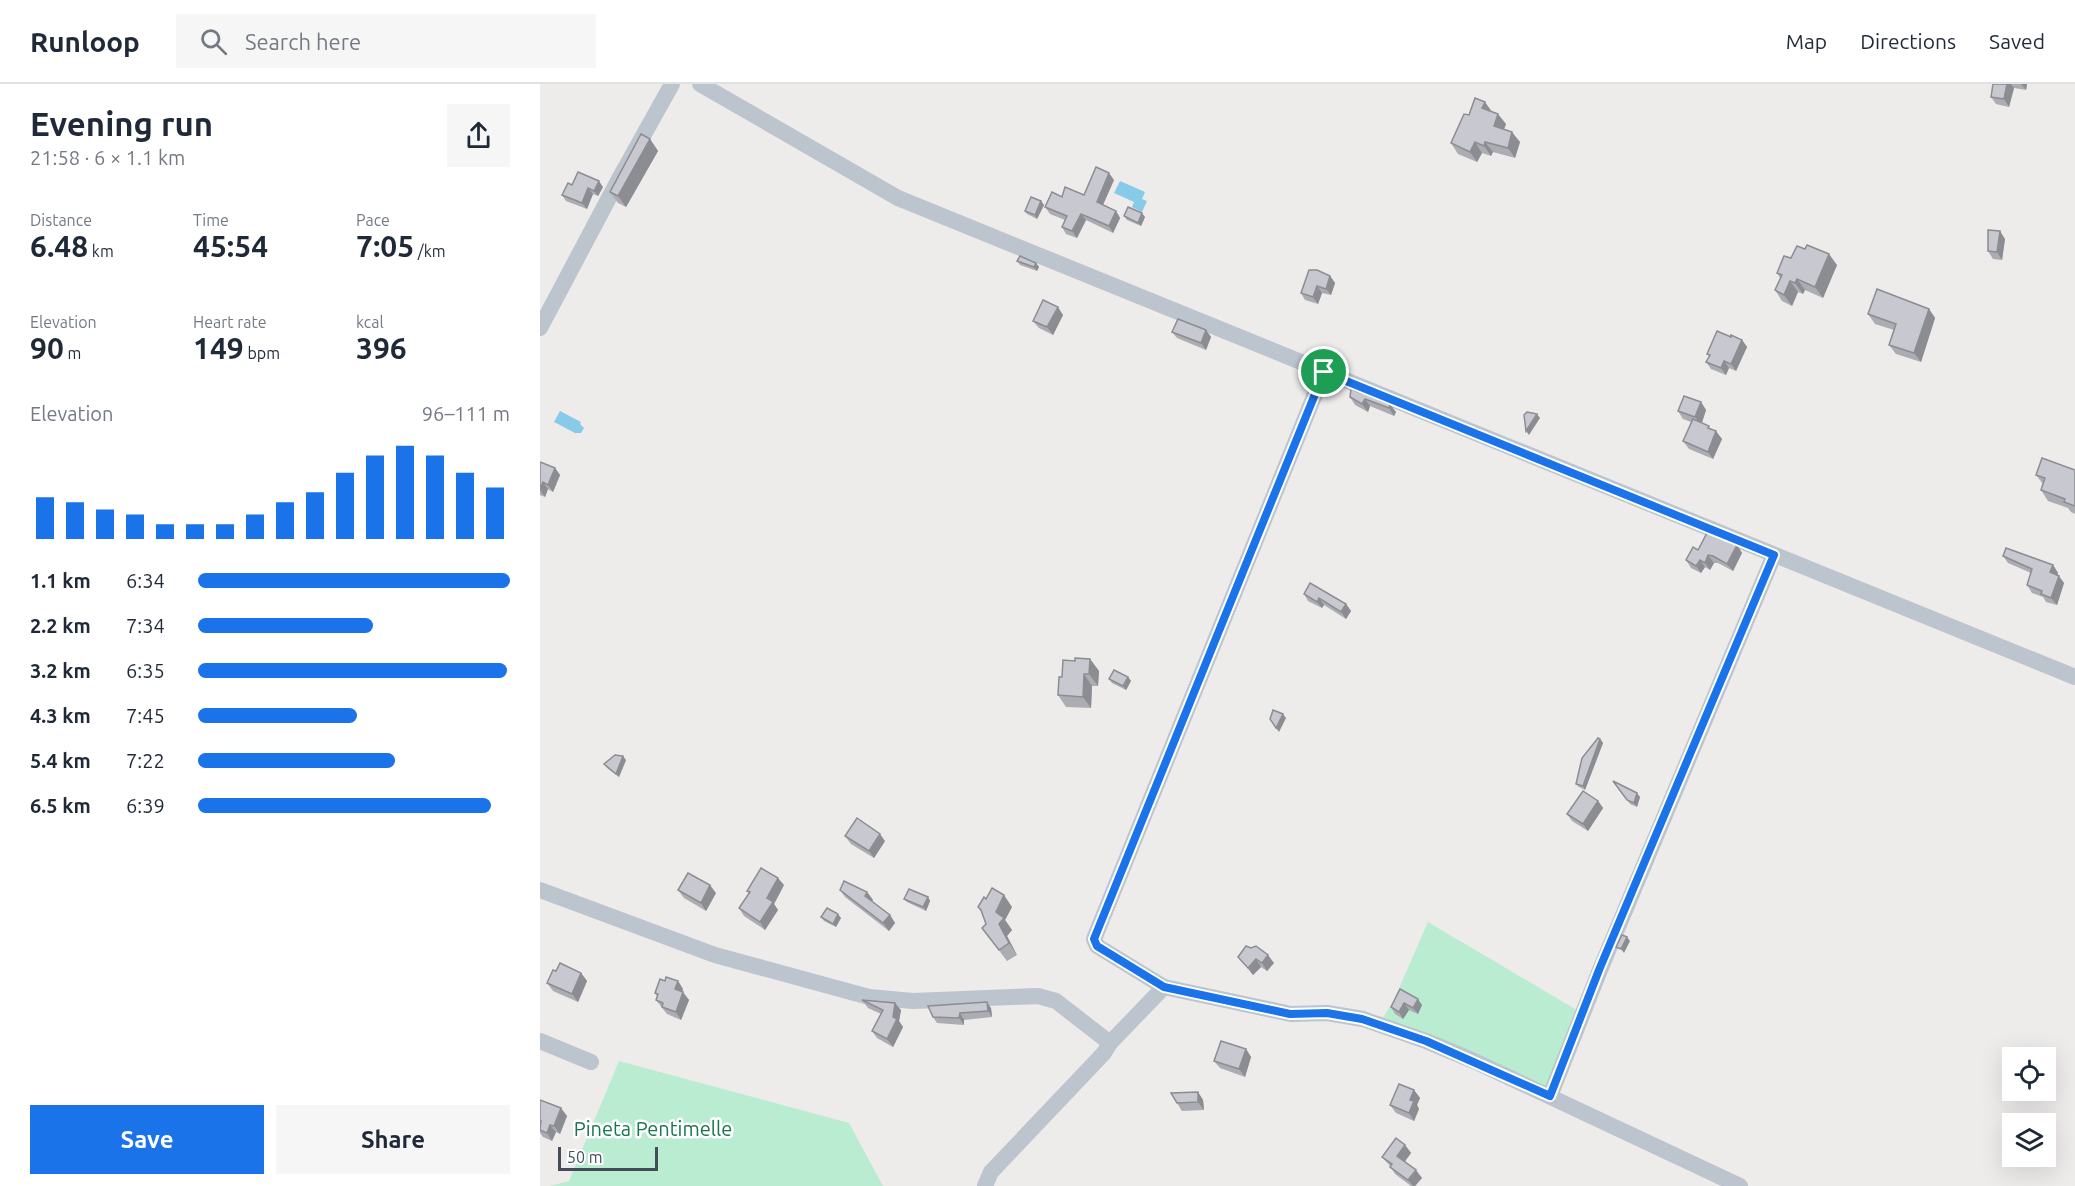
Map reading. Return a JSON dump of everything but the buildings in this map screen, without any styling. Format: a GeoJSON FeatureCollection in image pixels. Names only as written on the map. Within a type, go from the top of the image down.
{"type":"FeatureCollection","features":[{"type":"Feature","properties":{"kind":"street"},"geometry":{"type":"LineString","coordinates":[[540,328],[672,84]]}},
{"type":"Feature","properties":{"kind":"street"},"geometry":{"type":"LineString","coordinates":[[700,84],[898,198],[2075,677]]}},
{"type":"Feature","properties":{"kind":"street"},"geometry":{"type":"LineString","coordinates":[[1324,372],[1094,939],[1097,946],[1164,987],[1290,1014],[1327,1013],[1362,1019],[1426,1041],[1550,1096],[1740,1186]]}},
{"type":"Feature","properties":{"kind":"street"},"geometry":{"type":"LineString","coordinates":[[1550,1096],[1599,970],[1774,555]]}},
{"type":"Feature","properties":{"kind":"street"},"geometry":{"type":"LineString","coordinates":[[540,890],[716,956],[869,997],[913,1001],[1038,996],[1056,1001],[1110,1043]]}},
{"type":"Feature","properties":{"kind":"street"},"geometry":{"type":"LineString","coordinates":[[985,1186],[991,1172],[1164,987]]}},
{"type":"Feature","properties":{"kind":"street"},"geometry":{"type":"LineString","coordinates":[[540,1041],[591,1062]]}},
{"type":"Feature","properties":{"kind":"green space"},"geometry":{"type":"Polygon","coordinates":[[[1428,922],[1580,1012],[1545,1088],[1380,1022],[1393,1002],[1428,922]]]}},
{"type":"Feature","properties":{"kind":"green space","name":"Pineta Pentimelle"},"geometry":{"type":"Polygon","coordinates":[[[619,1061],[849,1123],[883,1186],[550,1186],[569,1181],[619,1061]]]}},
{"type":"Feature","properties":{"kind":"water"},"geometry":{"type":"Polygon","coordinates":[[[1120,181],[1145,192],[1142,199],[1147,201],[1142,212],[1132,207],[1134,202],[1114,193],[1120,181]]]}},
{"type":"Feature","properties":{"kind":"water"},"geometry":{"type":"Polygon","coordinates":[[[560,411],[581,422],[584,428],[581,433],[575,433],[554,422],[560,411]]]}},
{"type":"Feature","properties":{"kind":"route"},"geometry":{"type":"LineString","coordinates":[[1324,372],[1774,555],[1599,970],[1550,1096],[1426,1041],[1362,1019],[1327,1013],[1290,1014],[1164,987],[1097,946],[1094,939],[1324,372]]}}]}
